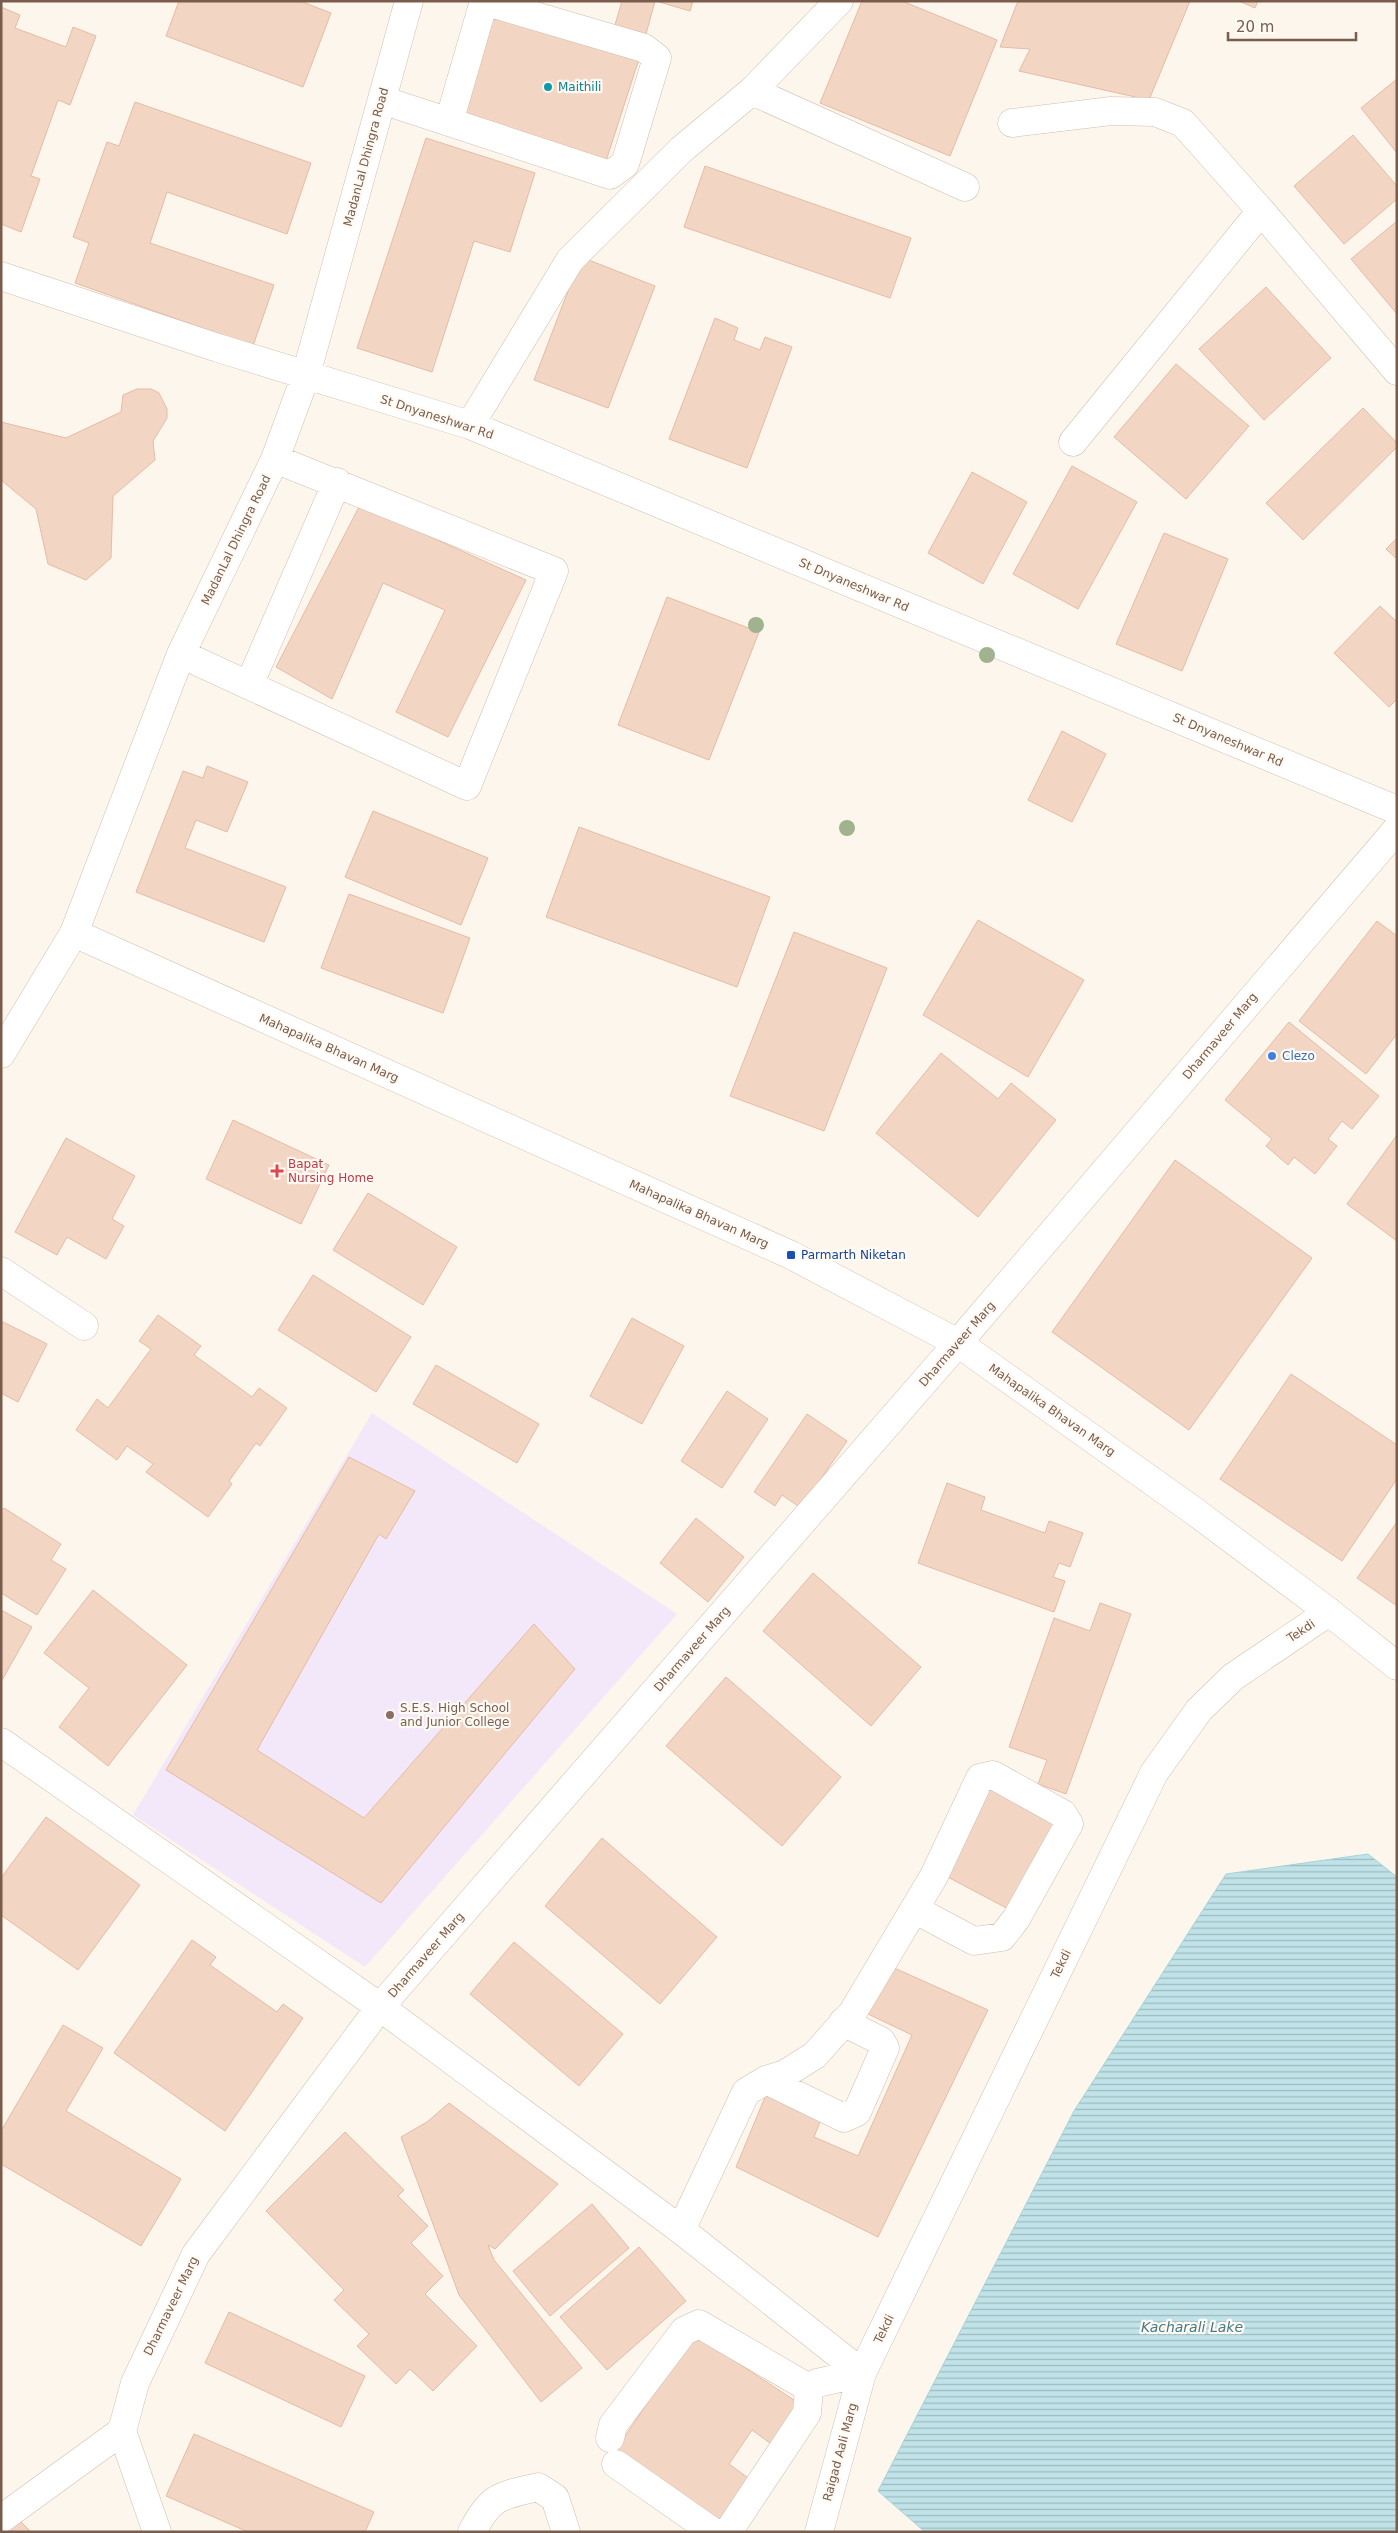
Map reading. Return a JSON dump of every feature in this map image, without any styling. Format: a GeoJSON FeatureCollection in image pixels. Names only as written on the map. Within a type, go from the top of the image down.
{"type":"FeatureCollection","features":[{"type":"Feature","properties":{"kind":"street","name":"MadanLal Dhingra Road"},"geometry":{"type":"LineString","coordinates":[[1,1054],[74,933],[180,654],[275,459],[306,376],[409,1]]}},
{"type":"Feature","properties":{"kind":"street"},"geometry":{"type":"LineString","coordinates":[[382,100],[610,175],[625,164],[657,58],[644,48],[484,1],[449,122]]}},
{"type":"Feature","properties":{"kind":"street"},"geometry":{"type":"LineString","coordinates":[[470,425],[570,260],[682,149],[752,91],[839,1]]}},
{"type":"Feature","properties":{"kind":"street"},"geometry":{"type":"LineString","coordinates":[[752,91],[965,187]]}},
{"type":"Feature","properties":{"kind":"street"},"geometry":{"type":"LineString","coordinates":[[1012,123],[1111,111],[1154,112],[1183,123],[1261,211],[1397,371]]}},
{"type":"Feature","properties":{"kind":"street"},"geometry":{"type":"LineString","coordinates":[[1073,442],[1261,211]]}},
{"type":"Feature","properties":{"kind":"street","name":"St Dnyaneshwar Rd"},"geometry":{"type":"LineString","coordinates":[[1,276],[306,376],[470,425],[1397,810]]}},
{"type":"Feature","properties":{"kind":"street"},"geometry":{"type":"LineString","coordinates":[[180,654],[466,786],[554,571],[337,482],[275,459]]}},
{"type":"Feature","properties":{"kind":"street"},"geometry":{"type":"LineString","coordinates":[[249,685],[337,482]]}},
{"type":"Feature","properties":{"kind":"street","name":"Dharmaveer Marg"},"geometry":{"type":"LineString","coordinates":[[122,2431],[135,2383],[196,2254],[380,2007],[958,1343],[1397,829]]}},
{"type":"Feature","properties":{"kind":"street","name":"Mahapalika Bhavan Marg"},"geometry":{"type":"LineString","coordinates":[[74,933],[791,1255],[958,1343],[1194,1511],[1329,1612],[1397,1666]]}},
{"type":"Feature","properties":{"kind":"street"},"geometry":{"type":"LineString","coordinates":[[1,1271],[84,1326]]}},
{"type":"Feature","properties":{"kind":"street","name":"Tekdi"},"geometry":{"type":"LineString","coordinates":[[862,2372],[1154,1772],[1199,1710],[1233,1677],[1329,1612]]}},
{"type":"Feature","properties":{"kind":"street"},"geometry":{"type":"LineString","coordinates":[[1,1742],[380,2007],[681,2230],[862,2372]]}},
{"type":"Feature","properties":{"kind":"street"},"geometry":{"type":"LineString","coordinates":[[681,2230],[746,2092],[766,2080],[785,2074],[815,2055],[853,2012],[914,1909],[934,1876],[980,1778],[993,1775],[1063,1814],[1069,1824],[1016,1919],[1002,1936],[974,1941],[914,1909]]}},
{"type":"Feature","properties":{"kind":"street"},"geometry":{"type":"LineString","coordinates":[[766,2080],[844,2118],[857,2112],[885,2048],[881,2041],[843,2022]]}},
{"type":"Feature","properties":{"kind":"street"},"geometry":{"type":"LineString","coordinates":[[610,2438],[613,2425],[684,2331],[699,2324],[809,2388]]}},
{"type":"Feature","properties":{"kind":"street"},"geometry":{"type":"LineString","coordinates":[[809,2388],[818,2383],[862,2372]]}},
{"type":"Feature","properties":{"kind":"street","name":"Raigad Aali Marg"},"geometry":{"type":"LineString","coordinates":[[819,2532],[862,2372]]}},
{"type":"Feature","properties":{"kind":"street"},"geometry":{"type":"LineString","coordinates":[[728,2532],[807,2413],[809,2388]]}},
{"type":"Feature","properties":{"kind":"street"},"geometry":{"type":"LineString","coordinates":[[1,2519],[122,2431],[157,2532]]}},
{"type":"Feature","properties":{"kind":"street"},"geometry":{"type":"LineString","coordinates":[[616,2464],[712,2532]]}},
{"type":"Feature","properties":{"kind":"street"},"geometry":{"type":"LineString","coordinates":[[472,2532],[483,2511],[499,2496],[538,2487],[555,2498],[566,2532]]}},
{"type":"Feature","properties":{"kind":"shaded area","name":"S.E.S. High School and Junior College"},"geometry":{"type":"Polygon","coordinates":[[[372,1413],[677,1614],[365,1967],[133,1815],[372,1413]]]}},
{"type":"Feature","properties":{"kind":"water","name":"Kacharali Lake"},"geometry":{"type":"Polygon","coordinates":[[[1368,1854],[1397,1877],[1397,2532],[925,2532],[878,2491],[1074,2111],[1226,1874],[1368,1854]]]}},
{"type":"Feature","properties":{"kind":"building"},"geometry":{"type":"Polygon","coordinates":[[[179,1],[300,1],[331,13],[303,87],[166,36],[179,1]]]}},
{"type":"Feature","properties":{"kind":"building"},"geometry":{"type":"Polygon","coordinates":[[[622,1],[655,1],[646,34],[615,25],[622,1]]]}},
{"type":"Feature","properties":{"kind":"building"},"geometry":{"type":"Polygon","coordinates":[[[656,1],[693,1],[690,11],[656,1]]]}},
{"type":"Feature","properties":{"kind":"building"},"geometry":{"type":"Polygon","coordinates":[[[862,1],[902,1],[997,40],[950,156],[820,103],[862,1]]]}},
{"type":"Feature","properties":{"kind":"building"},"geometry":{"type":"Polygon","coordinates":[[[1018,1],[1190,1],[1149,100],[1019,71],[1030,49],[1000,47],[1018,1]]]}},
{"type":"Feature","properties":{"kind":"building"},"geometry":{"type":"Polygon","coordinates":[[[1239,1],[1258,1],[1255,8],[1239,1]]]}},
{"type":"Feature","properties":{"kind":"building"},"geometry":{"type":"Polygon","coordinates":[[[1,7],[20,15],[15,28],[66,47],[73,27],[96,36],[70,105],[58,100],[31,176],[40,179],[21,232],[1,224],[1,7]]]}},
{"type":"Feature","properties":{"kind":"building","name":"Maithili"},"geometry":{"type":"Polygon","coordinates":[[[491,12],[639,59],[606,161],[458,114],[491,12]]]}},
{"type":"Feature","properties":{"kind":"building"},"geometry":{"type":"Polygon","coordinates":[[[1397,79],[1397,153],[1361,108],[1397,79]]]}},
{"type":"Feature","properties":{"kind":"building"},"geometry":{"type":"Polygon","coordinates":[[[135,102],[311,163],[287,234],[167,192],[150,243],[274,285],[253,346],[75,283],[89,243],[73,237],[107,142],[119,146],[135,102]]]}},
{"type":"Feature","properties":{"kind":"building"},"geometry":{"type":"Polygon","coordinates":[[[1353,135],[1397,186],[1397,199],[1344,244],[1294,186],[1353,135]]]}},
{"type":"Feature","properties":{"kind":"building"},"geometry":{"type":"Polygon","coordinates":[[[426,138],[535,173],[510,252],[474,241],[432,372],[357,348],[426,138]]]}},
{"type":"Feature","properties":{"kind":"building"},"geometry":{"type":"Polygon","coordinates":[[[705,166],[911,238],[890,298],[684,227],[705,166]]]}},
{"type":"Feature","properties":{"kind":"building"},"geometry":{"type":"Polygon","coordinates":[[[1397,221],[1397,314],[1351,259],[1397,221]]]}},
{"type":"Feature","properties":{"kind":"building"},"geometry":{"type":"Polygon","coordinates":[[[581,257],[655,286],[608,408],[534,380],[581,257]]]}},
{"type":"Feature","properties":{"kind":"building"},"geometry":{"type":"Polygon","coordinates":[[[1266,287],[1331,358],[1264,420],[1199,349],[1266,287]]]}},
{"type":"Feature","properties":{"kind":"building"},"geometry":{"type":"Polygon","coordinates":[[[715,318],[738,328],[734,340],[760,350],[765,337],[792,347],[747,468],[669,439],[715,318]]]}},
{"type":"Feature","properties":{"kind":"building"},"geometry":{"type":"Polygon","coordinates":[[[1176,364],[1249,426],[1186,499],[1114,437],[1176,364]]]}},
{"type":"Feature","properties":{"kind":"building"},"geometry":{"type":"Polygon","coordinates":[[[137,389],[151,389],[159,393],[167,409],[167,418],[153,441],[155,460],[113,496],[111,558],[86,580],[48,564],[36,509],[1,480],[1,422],[66,438],[121,412],[123,395],[137,389]]]}},
{"type":"Feature","properties":{"kind":"building"},"geometry":{"type":"Polygon","coordinates":[[[1363,408],[1397,443],[1397,447],[1303,540],[1266,503],[1363,408]]]}},
{"type":"Feature","properties":{"kind":"building"},"geometry":{"type":"Polygon","coordinates":[[[1072,466],[1137,502],[1078,609],[1013,574],[1072,466]]]}},
{"type":"Feature","properties":{"kind":"building"},"geometry":{"type":"Polygon","coordinates":[[[972,472],[1027,502],[983,584],[928,553],[972,472]]]}},
{"type":"Feature","properties":{"kind":"building"},"geometry":{"type":"Polygon","coordinates":[[[360,505],[526,580],[448,737],[396,712],[445,610],[383,583],[332,699],[276,667],[360,505]]]}},
{"type":"Feature","properties":{"kind":"building"},"geometry":{"type":"Polygon","coordinates":[[[1164,533],[1228,559],[1182,671],[1116,644],[1164,533]]]}},
{"type":"Feature","properties":{"kind":"building"},"geometry":{"type":"Polygon","coordinates":[[[1397,538],[1397,559],[1386,549],[1397,538]]]}},
{"type":"Feature","properties":{"kind":"building"},"geometry":{"type":"Polygon","coordinates":[[[667,597],[759,632],[709,760],[618,725],[667,597]]]}},
{"type":"Feature","properties":{"kind":"building"},"geometry":{"type":"Polygon","coordinates":[[[1380,606],[1397,622],[1397,699],[1389,707],[1334,653],[1380,606]]]}},
{"type":"Feature","properties":{"kind":"building"},"geometry":{"type":"Polygon","coordinates":[[[1062,731],[1106,754],[1072,822],[1028,800],[1062,731]]]}},
{"type":"Feature","properties":{"kind":"building"},"geometry":{"type":"Polygon","coordinates":[[[207,766],[248,782],[227,832],[196,820],[185,848],[286,887],[264,942],[136,892],[183,771],[203,778],[207,766]]]}},
{"type":"Feature","properties":{"kind":"building"},"geometry":{"type":"Polygon","coordinates":[[[373,811],[488,858],[461,925],[345,877],[373,811]]]}},
{"type":"Feature","properties":{"kind":"building"},"geometry":{"type":"Polygon","coordinates":[[[579,827],[770,897],[737,987],[546,917],[579,827]]]}},
{"type":"Feature","properties":{"kind":"building"},"geometry":{"type":"Polygon","coordinates":[[[349,894],[470,938],[443,1013],[321,968],[349,894]]]}},
{"type":"Feature","properties":{"kind":"building"},"geometry":{"type":"Polygon","coordinates":[[[978,920],[1084,980],[1028,1077],[923,1015],[978,920]]]}},
{"type":"Feature","properties":{"kind":"building"},"geometry":{"type":"Polygon","coordinates":[[[1377,921],[1397,936],[1397,1034],[1366,1074],[1299,1021],[1377,921]]]}},
{"type":"Feature","properties":{"kind":"building"},"geometry":{"type":"Polygon","coordinates":[[[794,932],[887,968],[824,1131],[730,1096],[794,932]]]}},
{"type":"Feature","properties":{"kind":"building"},"geometry":{"type":"Polygon","coordinates":[[[1289,1022],[1379,1096],[1352,1129],[1342,1121],[1328,1139],[1337,1146],[1315,1174],[1294,1157],[1288,1165],[1266,1146],[1272,1139],[1225,1100],[1289,1022]]]}},
{"type":"Feature","properties":{"kind":"building"},"geometry":{"type":"Polygon","coordinates":[[[941,1053],[998,1099],[1011,1083],[1056,1120],[978,1217],[876,1133],[941,1053]]]}},
{"type":"Feature","properties":{"kind":"building"},"geometry":{"type":"Polygon","coordinates":[[[233,1120],[329,1165],[301,1224],[206,1179],[233,1120]]]}},
{"type":"Feature","properties":{"kind":"building"},"geometry":{"type":"Polygon","coordinates":[[[1397,1135],[1397,1241],[1347,1204],[1397,1135]]]}},
{"type":"Feature","properties":{"kind":"building"},"geometry":{"type":"Polygon","coordinates":[[[66,1138],[135,1176],[112,1219],[124,1226],[106,1259],[67,1237],[57,1255],[15,1232],[66,1138]]]}},
{"type":"Feature","properties":{"kind":"building"},"geometry":{"type":"Polygon","coordinates":[[[1175,1160],[1312,1258],[1189,1430],[1052,1332],[1175,1160]]]}},
{"type":"Feature","properties":{"kind":"building"},"geometry":{"type":"Polygon","coordinates":[[[368,1193],[457,1247],[423,1305],[333,1250],[368,1193]]]}},
{"type":"Feature","properties":{"kind":"building"},"geometry":{"type":"Polygon","coordinates":[[[313,1275],[411,1337],[376,1392],[278,1330],[313,1275]]]}},
{"type":"Feature","properties":{"kind":"building"},"geometry":{"type":"Polygon","coordinates":[[[158,1315],[201,1346],[194,1355],[252,1397],[259,1388],[287,1408],[260,1446],[256,1443],[229,1481],[232,1484],[208,1517],[146,1472],[153,1464],[127,1446],[117,1460],[76,1430],[97,1399],[108,1408],[151,1349],[139,1341],[158,1315]]]}},
{"type":"Feature","properties":{"kind":"building"},"geometry":{"type":"Polygon","coordinates":[[[632,1318],[684,1346],[642,1424],[590,1396],[632,1318]]]}},
{"type":"Feature","properties":{"kind":"building"},"geometry":{"type":"Polygon","coordinates":[[[1,1321],[47,1344],[18,1402],[1,1393],[1,1321]]]}},
{"type":"Feature","properties":{"kind":"building"},"geometry":{"type":"Polygon","coordinates":[[[436,1365],[539,1424],[517,1463],[413,1404],[436,1365]]]}},
{"type":"Feature","properties":{"kind":"building"},"geometry":{"type":"Polygon","coordinates":[[[1291,1374],[1397,1445],[1397,1479],[1342,1561],[1220,1479],[1291,1374]]]}},
{"type":"Feature","properties":{"kind":"building"},"geometry":{"type":"Polygon","coordinates":[[[727,1391],[768,1419],[722,1488],[681,1461],[727,1391]]]}},
{"type":"Feature","properties":{"kind":"building"},"geometry":{"type":"Polygon","coordinates":[[[807,1414],[847,1441],[801,1508],[782,1495],[775,1506],[754,1492],[807,1414]]]}},
{"type":"Feature","properties":{"kind":"building"},"geometry":{"type":"Polygon","coordinates":[[[349,1457],[415,1491],[386,1539],[379,1534],[257,1750],[364,1818],[534,1624],[575,1669],[381,1903],[166,1770],[349,1457]]]}},
{"type":"Feature","properties":{"kind":"building"},"geometry":{"type":"Polygon","coordinates":[[[947,1483],[985,1497],[981,1510],[1045,1533],[1049,1521],[1083,1533],[1070,1567],[1059,1563],[1053,1577],[1065,1581],[1054,1612],[918,1563],[947,1483]]]}},
{"type":"Feature","properties":{"kind":"building"},"geometry":{"type":"Polygon","coordinates":[[[4,1508],[61,1544],[51,1560],[66,1569],[37,1615],[1,1593],[1,1512],[4,1508]]]}},
{"type":"Feature","properties":{"kind":"building"},"geometry":{"type":"Polygon","coordinates":[[[696,1518],[744,1557],[708,1602],[660,1563],[696,1518]]]}},
{"type":"Feature","properties":{"kind":"building"},"geometry":{"type":"Polygon","coordinates":[[[1397,1522],[1397,1606],[1357,1578],[1397,1522]]]}},
{"type":"Feature","properties":{"kind":"building"},"geometry":{"type":"Polygon","coordinates":[[[813,1573],[921,1667],[871,1726],[763,1631],[813,1573]]]}},
{"type":"Feature","properties":{"kind":"building"},"geometry":{"type":"Polygon","coordinates":[[[93,1590],[187,1665],[108,1766],[59,1727],[89,1688],[44,1653],[93,1590]]]}},
{"type":"Feature","properties":{"kind":"building"},"geometry":{"type":"Polygon","coordinates":[[[1100,1603],[1131,1614],[1066,1794],[1038,1784],[1047,1760],[1009,1747],[1054,1618],[1090,1631],[1100,1603]]]}},
{"type":"Feature","properties":{"kind":"building"},"geometry":{"type":"Polygon","coordinates":[[[1,1610],[32,1627],[1,1682],[1,1610]]]}},
{"type":"Feature","properties":{"kind":"building"},"geometry":{"type":"Polygon","coordinates":[[[726,1677],[841,1777],[782,1846],[666,1746],[726,1677]]]}},
{"type":"Feature","properties":{"kind":"building"},"geometry":{"type":"Polygon","coordinates":[[[988,1785],[1060,1823],[1014,1912],[942,1874],[988,1785]]]}},
{"type":"Feature","properties":{"kind":"building"},"geometry":{"type":"Polygon","coordinates":[[[46,1817],[140,1885],[78,1970],[1,1915],[1,1878],[46,1817]]]}},
{"type":"Feature","properties":{"kind":"building"},"geometry":{"type":"Polygon","coordinates":[[[602,1838],[717,1937],[660,2004],[545,1906],[602,1838]]]}},
{"type":"Feature","properties":{"kind":"building"},"geometry":{"type":"Polygon","coordinates":[[[192,1940],[216,1957],[210,1965],[277,2012],[283,2004],[303,2018],[225,2131],[114,2053],[192,1940]]]}},
{"type":"Feature","properties":{"kind":"building"},"geometry":{"type":"Polygon","coordinates":[[[514,1942],[623,2034],[579,2086],[470,1994],[514,1942]]]}},
{"type":"Feature","properties":{"kind":"building"},"geometry":{"type":"Polygon","coordinates":[[[892,1967],[988,2010],[878,2237],[736,2167],[768,2090],[823,2114],[814,2137],[858,2156],[912,2035],[868,2014],[892,1967]]]}},
{"type":"Feature","properties":{"kind":"building"},"geometry":{"type":"Polygon","coordinates":[[[63,2025],[103,2048],[66,2111],[181,2179],[141,2246],[1,2164],[1,2131],[63,2025]]]}},
{"type":"Feature","properties":{"kind":"building"},"geometry":{"type":"Polygon","coordinates":[[[449,2103],[558,2184],[495,2249],[488,2245],[494,2260],[582,2368],[541,2402],[459,2295],[401,2137],[427,2122],[449,2103]]]}},
{"type":"Feature","properties":{"kind":"building"},"geometry":{"type":"Polygon","coordinates":[[[345,2132],[404,2190],[398,2196],[428,2226],[411,2243],[443,2276],[425,2294],[477,2346],[433,2391],[410,2369],[396,2384],[357,2346],[369,2334],[334,2300],[344,2290],[266,2211],[345,2132]]]}},
{"type":"Feature","properties":{"kind":"building"},"geometry":{"type":"Polygon","coordinates":[[[592,2204],[629,2248],[550,2316],[513,2271],[592,2204]]]}},
{"type":"Feature","properties":{"kind":"building"},"geometry":{"type":"Polygon","coordinates":[[[639,2247],[686,2301],[607,2370],[560,2317],[639,2247]]]}},
{"type":"Feature","properties":{"kind":"building"},"geometry":{"type":"Polygon","coordinates":[[[229,2312],[365,2376],[341,2427],[205,2363],[229,2312]]]}},
{"type":"Feature","properties":{"kind":"building"},"geometry":{"type":"Polygon","coordinates":[[[694,2334],[800,2404],[774,2446],[752,2430],[729,2464],[751,2480],[720,2525],[615,2451],[694,2334]]]}},
{"type":"Feature","properties":{"kind":"building"},"geometry":{"type":"Polygon","coordinates":[[[194,2434],[374,2512],[365,2532],[248,2532],[166,2496],[194,2434]]]}},
{"type":"Feature","properties":{"kind":"building"},"geometry":{"type":"Polygon","coordinates":[[[16,2517],[31,2532],[1,2532],[16,2517]]]}},
{"type":"Feature","properties":{"kind":"place","name":"Maithili"},"geometry":{"type":"Point","coordinates":[548,87]}},
{"type":"Feature","properties":{"kind":"place","name":"Clezo"},"geometry":{"type":"Point","coordinates":[1272,1056]}},
{"type":"Feature","properties":{"kind":"place","name":"Bapat Nursing Home"},"geometry":{"type":"Point","coordinates":[277,1171]}},
{"type":"Feature","properties":{"kind":"place","name":"Parmarth Niketan"},"geometry":{"type":"Point","coordinates":[791,1255]}},
{"type":"Feature","properties":{"kind":"place","name":"S.E.S. High School and Junior College"},"geometry":{"type":"Point","coordinates":[390,1715]}}]}
